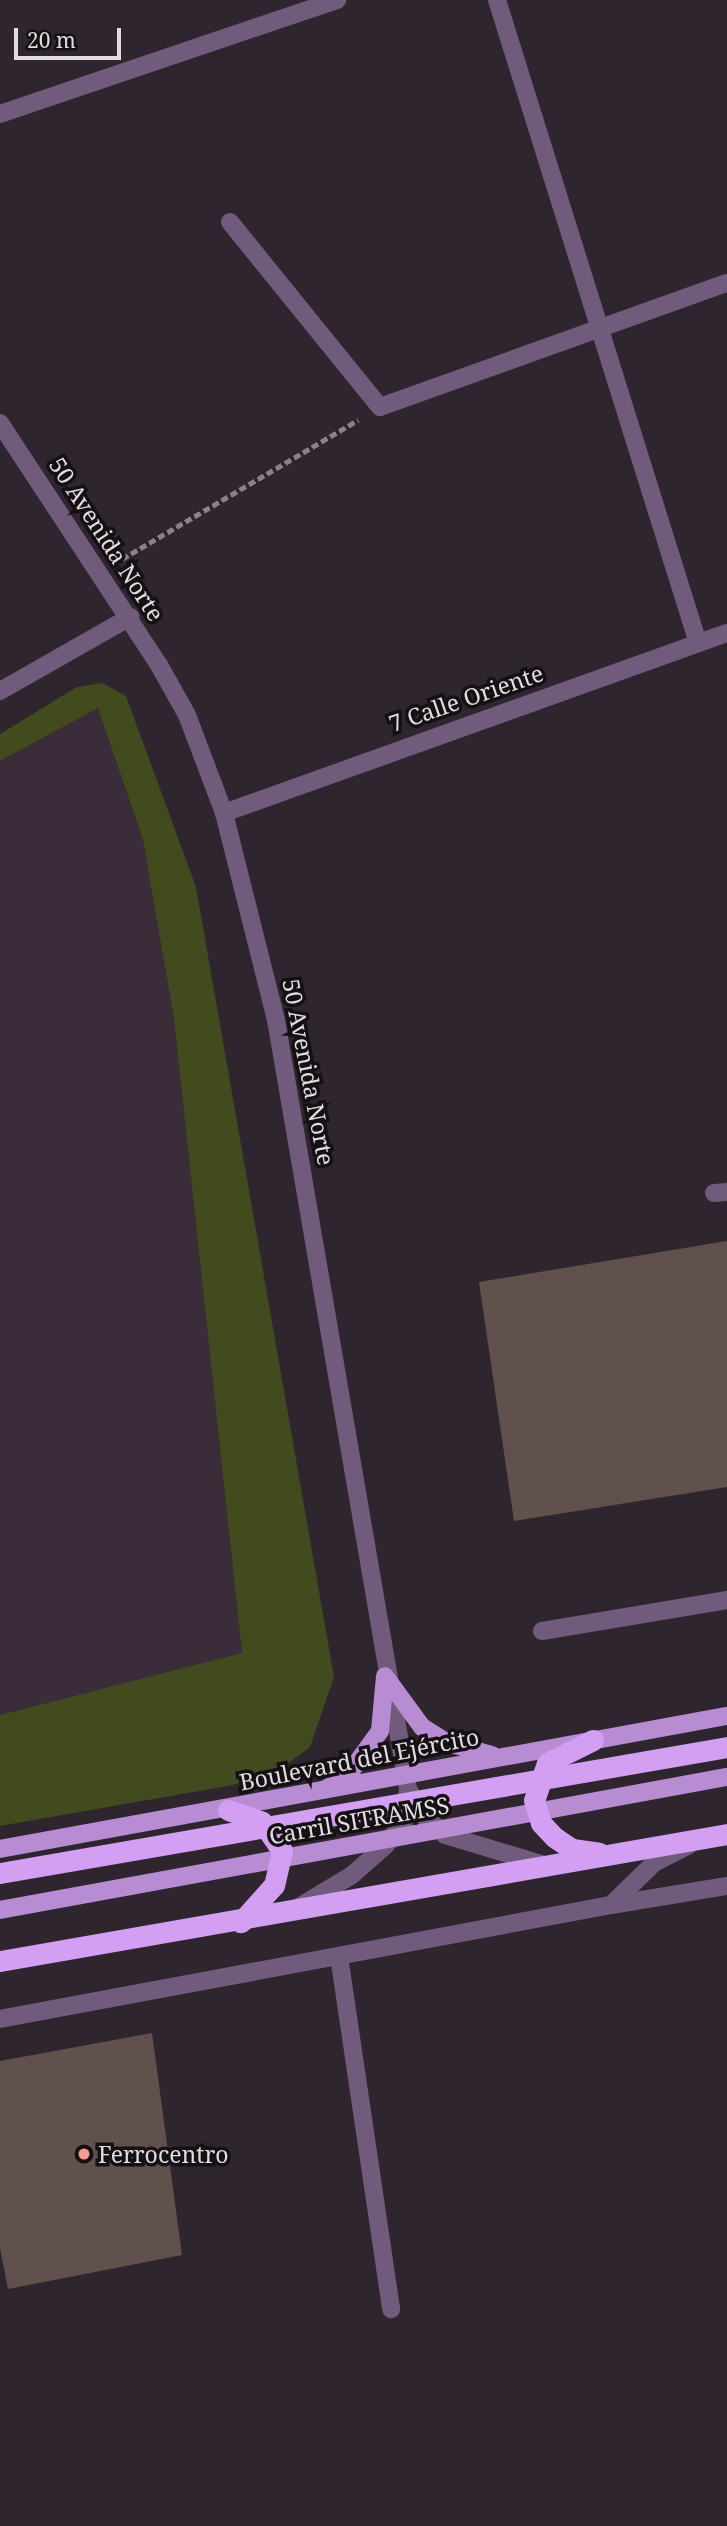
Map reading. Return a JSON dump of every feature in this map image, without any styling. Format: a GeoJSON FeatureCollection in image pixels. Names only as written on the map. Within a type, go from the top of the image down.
{"type":"FeatureCollection","features":[{"type":"Feature","properties":{"kind":"highway"},"geometry":{"type":"LineString","coordinates":[[593,1740],[562,1753],[538,1780],[534,1800],[541,1823],[554,1837],[572,1849],[619,1854]]}},
{"type":"Feature","properties":{"kind":"highway","name":"Boulevard del Ejército"},"geometry":{"type":"LineString","coordinates":[[0,1873],[267,1826],[409,1792],[538,1780],[727,1747]]}},
{"type":"Feature","properties":{"kind":"highway"},"geometry":{"type":"LineString","coordinates":[[228,1810],[267,1826],[282,1851],[279,1875],[241,1923]]}},
{"type":"Feature","properties":{"kind":"highway"},"geometry":{"type":"LineString","coordinates":[[0,1961],[241,1923],[727,1834]]}},
{"type":"Feature","properties":{"kind":"main road"},"geometry":{"type":"LineString","coordinates":[[385,1676],[401,1703],[430,1732],[478,1754],[509,1756]]}},
{"type":"Feature","properties":{"kind":"main road"},"geometry":{"type":"LineString","coordinates":[[297,1798],[348,1775],[366,1755],[380,1731],[385,1676]]}},
{"type":"Feature","properties":{"kind":"main road","name":"Boulevard del Ejército"},"geometry":{"type":"LineString","coordinates":[[0,1850],[297,1798],[409,1792],[509,1756],[727,1716]]}},
{"type":"Feature","properties":{"kind":"main road","name":"Carril SITRAMSS"},"geometry":{"type":"LineString","coordinates":[[0,1910],[727,1777]]}},
{"type":"Feature","properties":{"kind":"street"},"geometry":{"type":"LineString","coordinates":[[0,114],[337,0]]}},
{"type":"Feature","properties":{"kind":"street"},"geometry":{"type":"LineString","coordinates":[[497,0],[603,324],[698,643]]}},
{"type":"Feature","properties":{"kind":"street"},"geometry":{"type":"LineString","coordinates":[[230,222],[380,407],[603,324],[727,283]]}},
{"type":"Feature","properties":{"kind":"street","name":"50 Avenida Norte"},"geometry":{"type":"LineString","coordinates":[[0,423],[130,617],[187,715],[224,813],[276,1020],[385,1676],[409,1792]]}},
{"type":"Feature","properties":{"kind":"street"},"geometry":{"type":"LineString","coordinates":[[0,691],[130,617]]}},
{"type":"Feature","properties":{"kind":"street","name":"7 Calle Oriente"},"geometry":{"type":"LineString","coordinates":[[224,813],[727,634]]}},
{"type":"Feature","properties":{"kind":"street"},"geometry":{"type":"LineString","coordinates":[[542,1631],[727,1600]]}},
{"type":"Feature","properties":{"kind":"street"},"geometry":{"type":"LineString","coordinates":[[409,1792],[445,1835],[554,1867]]}},
{"type":"Feature","properties":{"kind":"street"},"geometry":{"type":"LineString","coordinates":[[287,1914],[372,1859],[398,1830],[409,1792]]}},
{"type":"Feature","properties":{"kind":"street"},"geometry":{"type":"LineString","coordinates":[[611,1905],[654,1863],[699,1839]]}},
{"type":"Feature","properties":{"kind":"street"},"geometry":{"type":"LineString","coordinates":[[0,2020],[611,1905],[727,1886]]}},
{"type":"Feature","properties":{"kind":"street"},"geometry":{"type":"LineString","coordinates":[[339,1956],[391,2309]]}},
{"type":"Feature","properties":{"kind":"path"},"geometry":{"type":"LineString","coordinates":[[99,572],[380,407]]}},
{"type":"Feature","properties":{"kind":"shaded area"},"geometry":{"type":"Polygon","coordinates":[[[98,708],[143,840],[174,1019],[242,1654],[0,1715],[0,761],[98,708]]]}},
{"type":"Feature","properties":{"kind":"green space"},"geometry":{"type":"Polygon","coordinates":[[[102,683],[126,696],[196,887],[334,1677],[310,1747],[279,1770],[233,1785],[0,1826],[0,1715],[242,1653],[174,1019],[143,840],[98,708],[0,761],[0,734],[77,687],[102,683]]]}},
{"type":"Feature","properties":{"kind":"building"},"geometry":{"type":"Polygon","coordinates":[[[727,1241],[727,1487],[514,1521],[479,1282],[727,1241]]]}},
{"type":"Feature","properties":{"kind":"building","name":"Ferrocentro"},"geometry":{"type":"Polygon","coordinates":[[[152,2033],[182,2255],[8,2289],[0,2248],[0,2061],[152,2033]]]}},
{"type":"Feature","properties":{"kind":"place","name":"Ferrocentro"},"geometry":{"type":"Point","coordinates":[84,2154]}}]}
